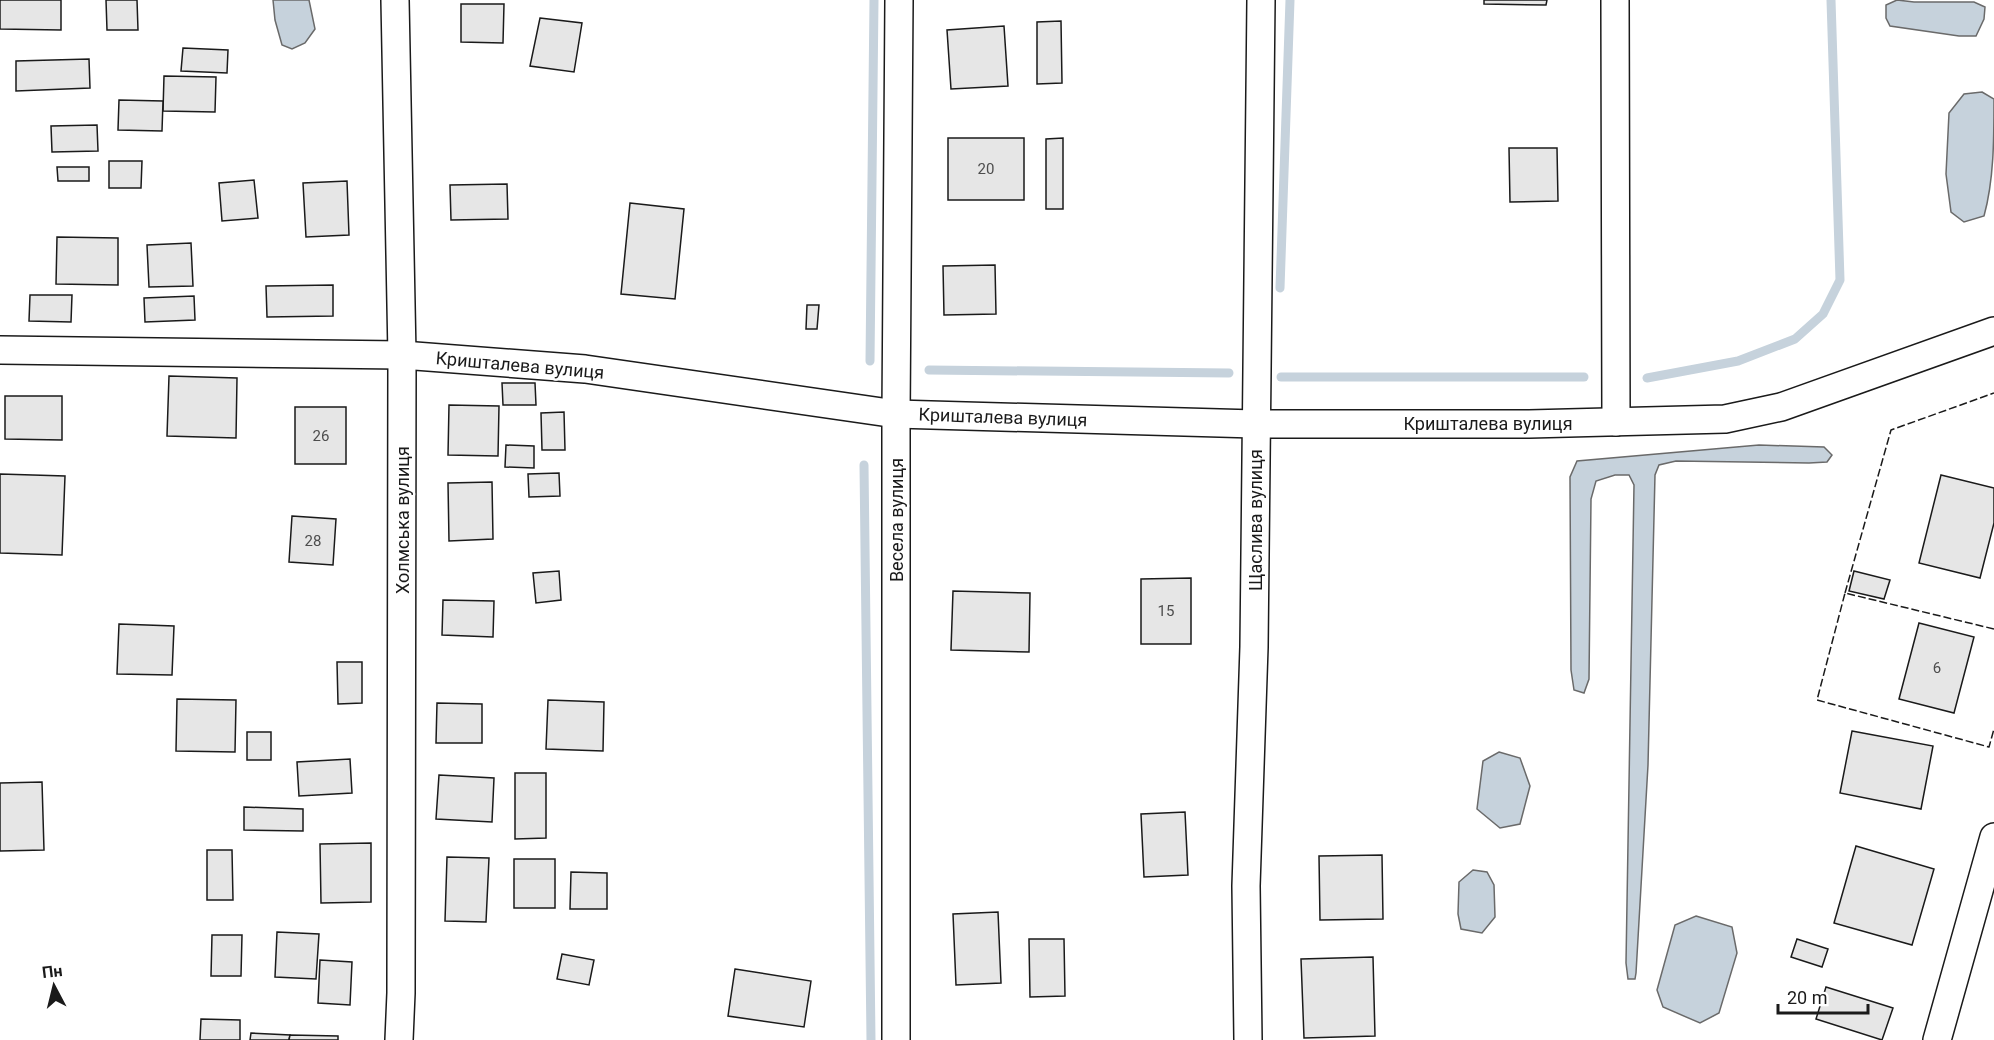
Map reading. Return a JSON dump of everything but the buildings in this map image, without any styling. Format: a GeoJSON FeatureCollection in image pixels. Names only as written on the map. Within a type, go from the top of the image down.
{"type":"FeatureCollection","features":[{"type":"Feature","properties":{"kind":"street","name":"Холмська вулиця"},"geometry":{"type":"LineString","coordinates":[[395,0],[402,355],[399,1040]]}},
{"type":"Feature","properties":{"kind":"street","name":"Весела вулиця"},"geometry":{"type":"LineString","coordinates":[[896,1040],[896,414],[899,0]]}},
{"type":"Feature","properties":{"kind":"street","name":"Щаслива вулиця"},"geometry":{"type":"LineString","coordinates":[[1248,1040],[1246,886],[1254,647],[1261,0]]}},
{"type":"Feature","properties":{"kind":"street"},"geometry":{"type":"LineString","coordinates":[[1615,0],[1616,422]]}},
{"type":"Feature","properties":{"kind":"street","name":"Кришталева вулиця"},"geometry":{"type":"LineString","coordinates":[[0,350],[402,355],[585,369],[896,414],[1256,424],[1529,424],[1725,419],[1781,407],[1994,331]]}},
{"type":"Feature","properties":{"kind":"street"},"geometry":{"type":"LineString","coordinates":[[1937,1040],[1994,837]]}},
{"type":"Feature","properties":{"kind":"shaded area"},"geometry":{"type":"Polygon","coordinates":[[[273,0],[309,0],[315,29],[305,43],[292,49],[282,45],[275,20],[273,0]]]}},
{"type":"Feature","properties":{"kind":"shaded area"},"geometry":{"type":"Polygon","coordinates":[[[1897,0],[1974,2],[1985,7],[1984,19],[1976,36],[1959,36],[1890,26],[1886,18],[1886,5],[1897,0]]]}},
{"type":"Feature","properties":{"kind":"shaded area"},"geometry":{"type":"Polygon","coordinates":[[[1982,92],[1994,99],[1990,188],[1984,216],[1964,222],[1951,212],[1946,174],[1949,113],[1964,94],[1982,92]]]}},
{"type":"Feature","properties":{"kind":"shaded area"},"geometry":{"type":"Polygon","coordinates":[[[1759,445],[1824,447],[1832,455],[1827,462],[1809,463],[1676,461],[1659,465],[1655,475],[1648,765],[1636,973],[1635,979],[1628,979],[1626,963],[1634,485],[1629,475],[1615,475],[1596,481],[1591,499],[1589,679],[1584,693],[1574,690],[1571,670],[1570,477],[1577,461],[1759,445]]]}},
{"type":"Feature","properties":{"kind":"shaded area"},"geometry":{"type":"Polygon","coordinates":[[[1499,752],[1520,758],[1530,786],[1520,824],[1500,828],[1477,809],[1483,761],[1499,752]]]}},
{"type":"Feature","properties":{"kind":"shaded area"},"geometry":{"type":"Polygon","coordinates":[[[1473,870],[1487,872],[1494,885],[1495,917],[1482,933],[1461,929],[1458,914],[1459,882],[1473,870]]]}},
{"type":"Feature","properties":{"kind":"shaded area"},"geometry":{"type":"Polygon","coordinates":[[[1696,916],[1732,927],[1737,953],[1719,1013],[1700,1023],[1663,1007],[1657,990],[1675,925],[1696,916]]]}},
{"type":"Feature","properties":{"kind":"waterway"},"geometry":{"type":"LineString","coordinates":[[870,361],[874,0]]}},
{"type":"Feature","properties":{"kind":"waterway"},"geometry":{"type":"LineString","coordinates":[[1280,288],[1290,0]]}},
{"type":"Feature","properties":{"kind":"waterway"},"geometry":{"type":"LineString","coordinates":[[1647,378],[1738,361],[1795,339],[1823,314],[1840,280],[1831,0]]}},
{"type":"Feature","properties":{"kind":"waterway"},"geometry":{"type":"LineString","coordinates":[[929,370],[1229,373]]}},
{"type":"Feature","properties":{"kind":"waterway"},"geometry":{"type":"LineString","coordinates":[[1281,377],[1584,377]]}},
{"type":"Feature","properties":{"kind":"waterway"},"geometry":{"type":"LineString","coordinates":[[864,465],[871,1040]]}},
{"type":"Feature","properties":{"kind":"fence"},"geometry":{"type":"LineString","coordinates":[[1845,593],[1891,430],[1994,393]]}},
{"type":"Feature","properties":{"kind":"fence"},"geometry":{"type":"LineString","coordinates":[[1994,629],[1845,593],[1817,700],[1989,747],[1994,729]]}}]}
